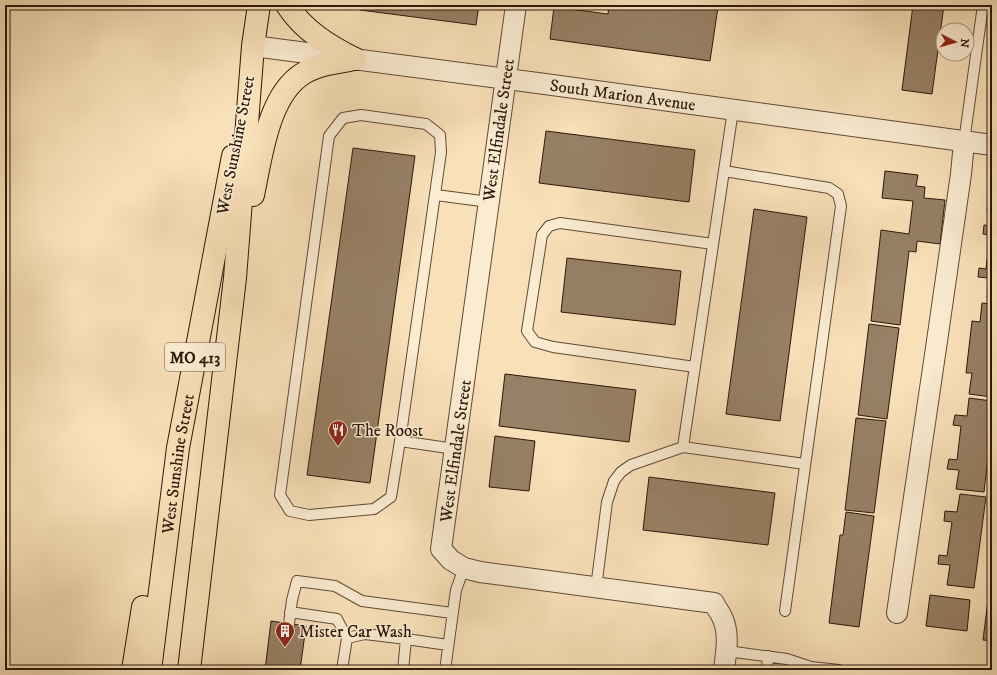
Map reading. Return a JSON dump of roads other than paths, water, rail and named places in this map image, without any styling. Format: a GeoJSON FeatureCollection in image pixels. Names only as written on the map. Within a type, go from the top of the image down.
{"type":"FeatureCollection","features":[{"type":"Feature","properties":{"kind":"main road","name":"West Sunshine Street"},"geometry":{"type":"LineString","coordinates":[[150,670],[178,448],[253,46],[259,5]]}},
{"type":"Feature","properties":{"kind":"main road"},"geometry":{"type":"LineString","coordinates":[[287,5],[299,21],[320,39],[338,51],[355,59]]}},
{"type":"Feature","properties":{"kind":"main road","name":"West Sunshine Street"},"geometry":{"type":"LineString","coordinates":[[189,670],[235,278],[253,46]]}},
{"type":"Feature","properties":{"kind":"main road"},"geometry":{"type":"LineString","coordinates":[[235,278],[267,131],[276,107],[285,91],[295,79],[305,72],[318,67],[355,59]]}},
{"type":"Feature","properties":{"kind":"main road"},"geometry":{"type":"LineString","coordinates":[[133,670],[146,585],[156,533],[178,448]]}},
{"type":"Feature","properties":{"kind":"street","name":"West Elfindale Street"},"geometry":{"type":"LineString","coordinates":[[516,5],[441,548],[451,560],[464,568],[480,572],[714,603],[723,618],[727,634],[724,670]]}},
{"type":"Feature","properties":{"kind":"street","name":"South Marion Avenue"},"geometry":{"type":"LineString","coordinates":[[253,46],[992,145]]}},
{"type":"Feature","properties":{"kind":"street"},"geometry":{"type":"LineString","coordinates":[[897,612],[939,333],[964,142]]}},
{"type":"Feature","properties":{"kind":"lane"},"geometry":{"type":"LineString","coordinates":[[964,142],[983,5]]}},
{"type":"Feature","properties":{"kind":"lane"},"geometry":{"type":"LineString","coordinates":[[683,447],[733,110]]}},
{"type":"Feature","properties":{"kind":"lane"},"geometry":{"type":"LineString","coordinates":[[361,115],[426,124],[440,135],[441,152],[436,195],[400,442],[391,497],[374,509],[309,515],[290,511],[280,495],[329,136],[343,118],[361,115]]}},
{"type":"Feature","properties":{"kind":"lane"},"geometry":{"type":"LineString","coordinates":[[724,171],[829,188],[838,194],[841,206],[785,611]]}},
{"type":"Feature","properties":{"kind":"lane"},"geometry":{"type":"LineString","coordinates":[[436,195],[489,202]]}},
{"type":"Feature","properties":{"kind":"lane"},"geometry":{"type":"LineString","coordinates":[[695,367],[553,347],[535,342],[527,331],[540,242],[542,235],[549,226],[560,223],[713,244]]}},
{"type":"Feature","properties":{"kind":"lane"},"geometry":{"type":"LineString","coordinates":[[400,442],[455,449]]}},
{"type":"Feature","properties":{"kind":"lane"},"geometry":{"type":"LineString","coordinates":[[596,588],[607,502],[614,481],[621,472],[631,465],[683,447],[805,464]]}},
{"type":"Feature","properties":{"kind":"lane"},"geometry":{"type":"LineString","coordinates":[[445,670],[456,590],[464,568]]}},
{"type":"Feature","properties":{"kind":"lane"},"geometry":{"type":"LineString","coordinates":[[289,624],[292,600],[298,581],[335,586],[362,600],[452,613]]}},
{"type":"Feature","properties":{"kind":"lane"},"geometry":{"type":"LineString","coordinates":[[290,612],[338,619],[347,638],[342,670]]}},
{"type":"Feature","properties":{"kind":"lane"},"geometry":{"type":"LineString","coordinates":[[347,638],[365,634],[448,645]]}},
{"type":"Feature","properties":{"kind":"lane"},"geometry":{"type":"LineString","coordinates":[[402,670],[406,640]]}},
{"type":"Feature","properties":{"kind":"lane"},"geometry":{"type":"LineString","coordinates":[[726,651],[787,659],[813,669],[839,670]]}},
{"type":"Feature","properties":{"kind":"lane"},"geometry":{"type":"LineString","coordinates":[[767,670],[768,656]]}},
{"type":"Feature","properties":{"kind":"place","name":"The Roost"},"geometry":{"type":"Point","coordinates":[338,447]}},
{"type":"Feature","properties":{"kind":"place","name":"Mister Car Wash"},"geometry":{"type":"Point","coordinates":[285,648]}}]}
